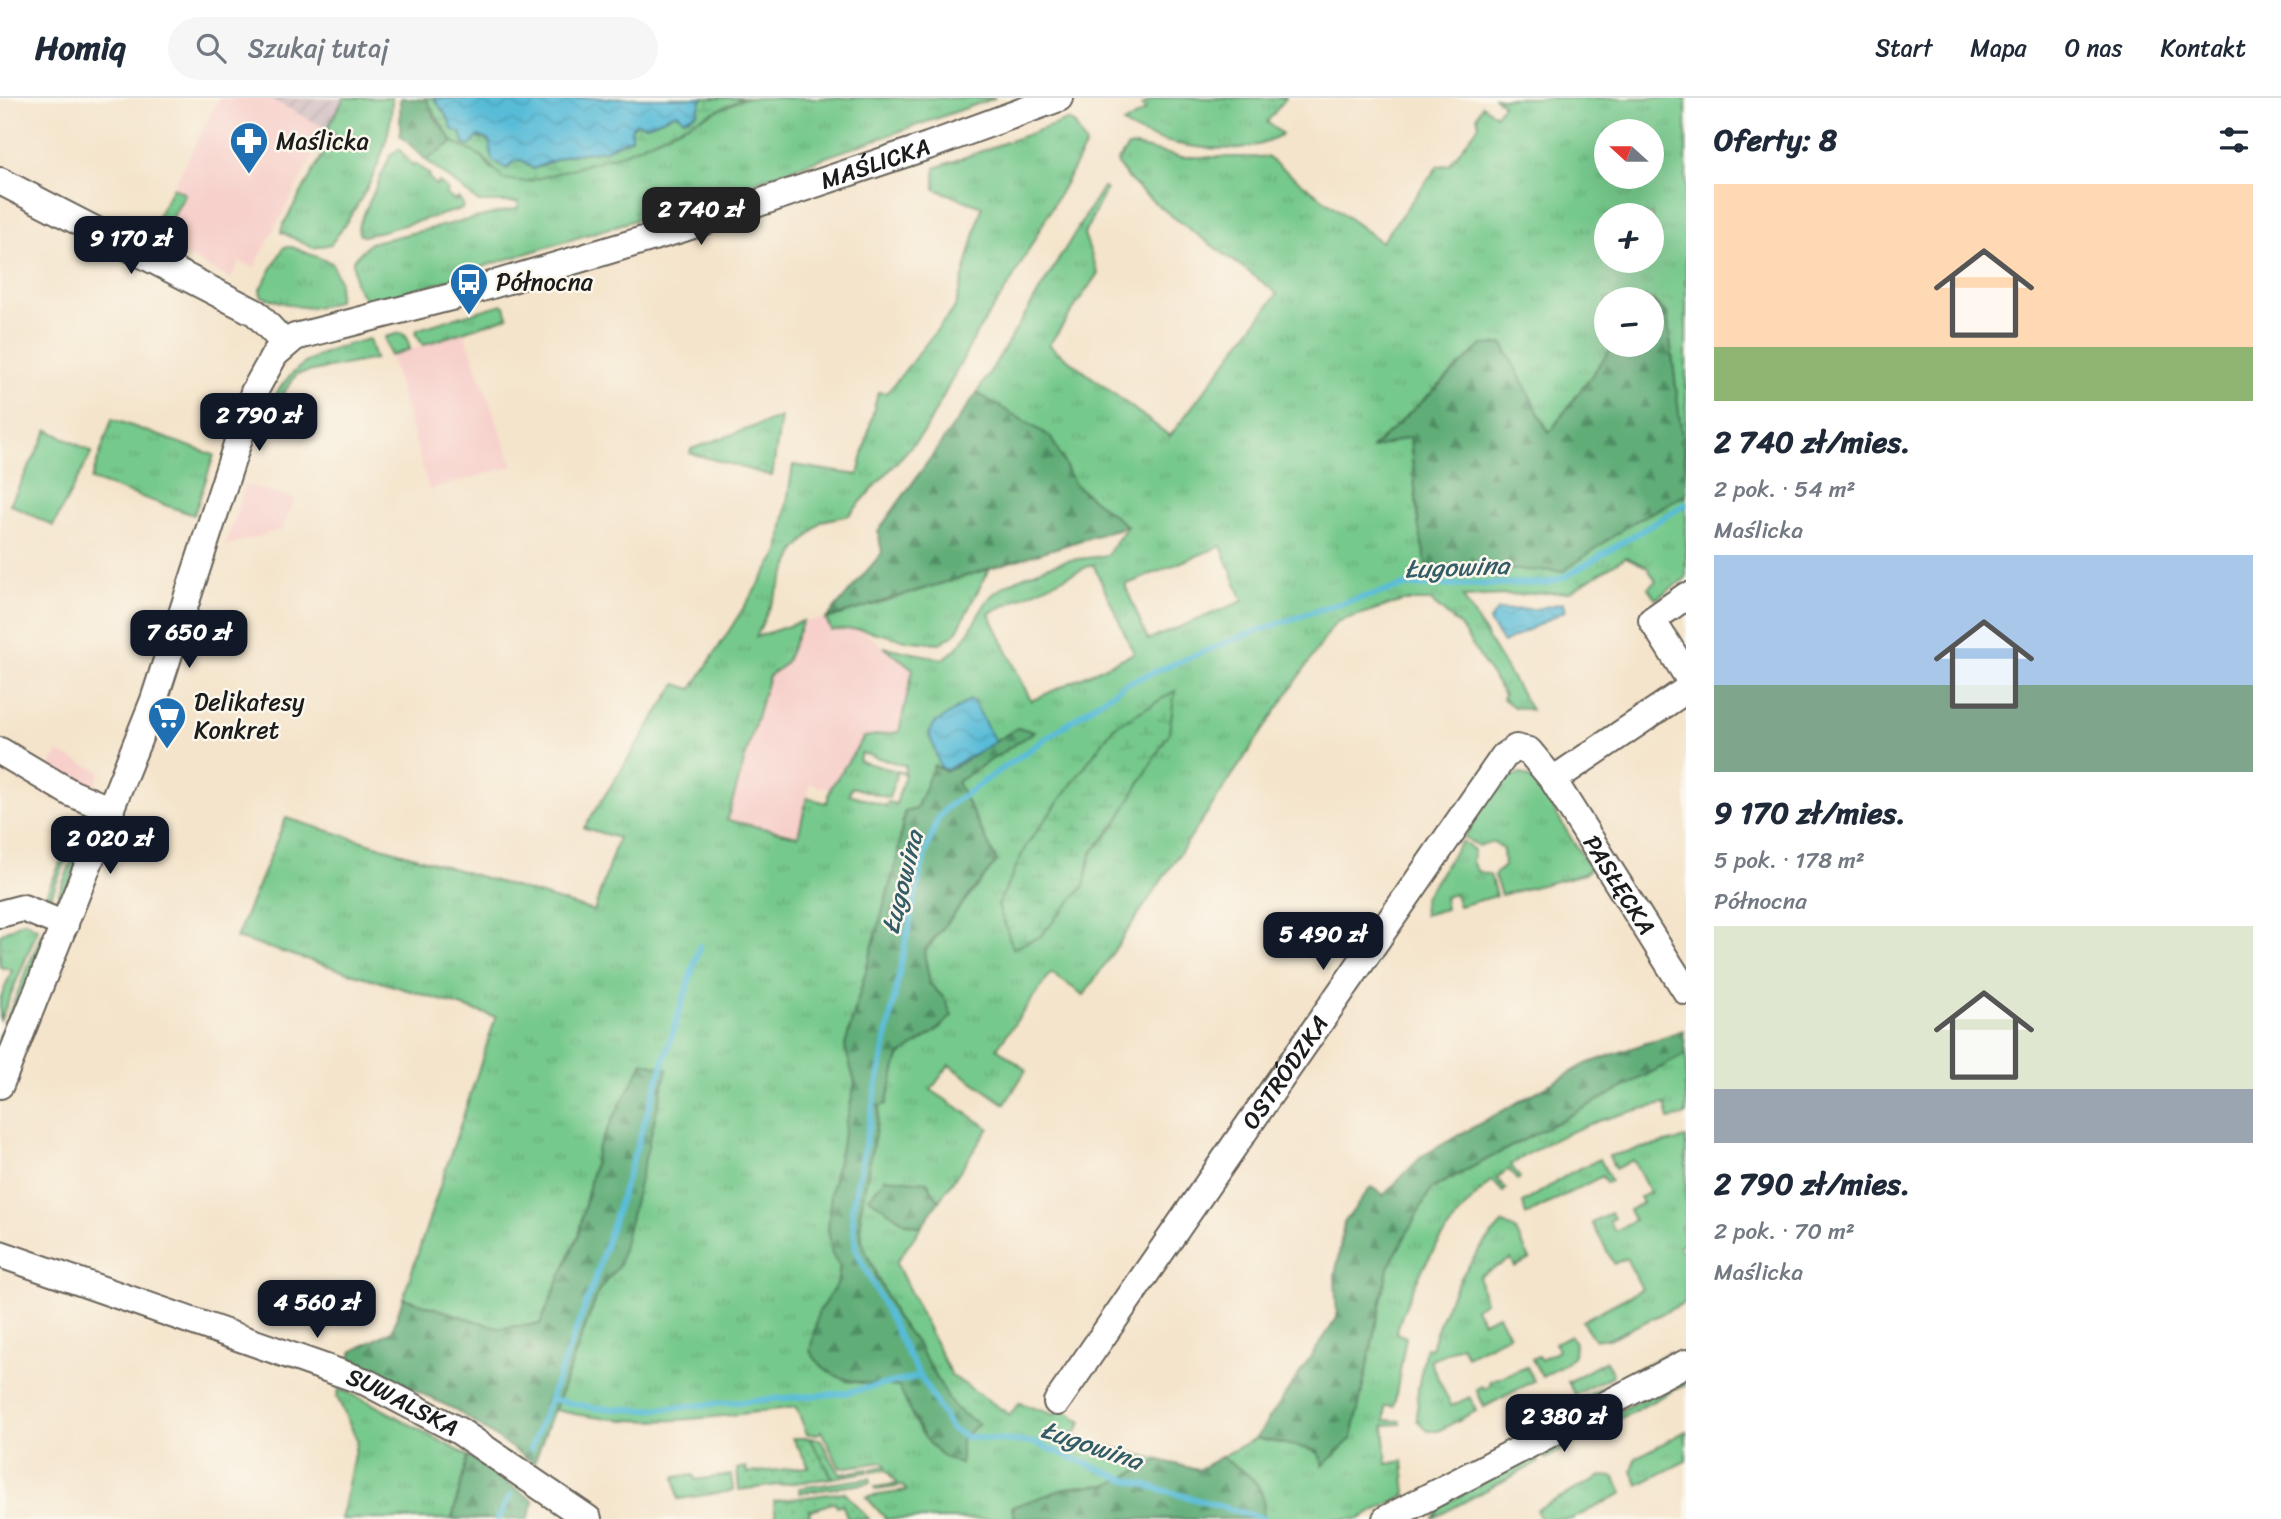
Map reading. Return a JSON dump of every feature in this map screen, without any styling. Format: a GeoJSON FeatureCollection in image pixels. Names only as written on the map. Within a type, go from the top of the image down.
{"type":"FeatureCollection","features":[{"type":"Feature","properties":{"kind":"street","name":"MAŚLICKA"},"geometry":{"type":"LineString","coordinates":[[285,344],[314,332],[451,298],[684,228],[1059,98]]}},
{"type":"Feature","properties":{"kind":"street"},"geometry":{"type":"LineString","coordinates":[[0,181],[256,313],[285,344],[267,365],[254,392],[154,700],[0,1085]]}},
{"type":"Feature","properties":{"kind":"street"},"geometry":{"type":"LineString","coordinates":[[1686,596],[1652,620],[1686,674]]}},
{"type":"Feature","properties":{"kind":"street"},"geometry":{"type":"LineString","coordinates":[[1553,780],[1686,690]]}},
{"type":"Feature","properties":{"kind":"street","name":"OSTRÓDZKA"},"geometry":{"type":"LineString","coordinates":[[1057,1402],[1504,756],[1516,748],[1529,751],[1553,780]]}},
{"type":"Feature","properties":{"kind":"street"},"geometry":{"type":"LineString","coordinates":[[0,751],[71,793],[111,810]]}},
{"type":"Feature","properties":{"kind":"street","name":"PASŁĘCKA"},"geometry":{"type":"LineString","coordinates":[[1553,780],[1686,991]]}},
{"type":"Feature","properties":{"kind":"street"},"geometry":{"type":"LineString","coordinates":[[0,914],[23,908],[65,925]]}},
{"type":"Feature","properties":{"kind":"street","name":"SUWALSKA"},"geometry":{"type":"LineString","coordinates":[[0,1254],[366,1382],[459,1431],[588,1519]]}},
{"type":"Feature","properties":{"kind":"street"},"geometry":{"type":"LineString","coordinates":[[1386,1519],[1686,1363]]}},
{"type":"Feature","properties":{"kind":"shaded area"},"geometry":{"type":"Polygon","coordinates":[[[219,98],[269,98],[327,129],[254,268],[240,261],[231,279],[148,235],[219,98]]]}},
{"type":"Feature","properties":{"kind":"shaded area"},"geometry":{"type":"Polygon","coordinates":[[[269,98],[344,98],[327,129],[269,98]]]}},
{"type":"Feature","properties":{"kind":"shaded area"},"geometry":{"type":"Polygon","coordinates":[[[464,332],[513,466],[429,490],[390,356],[464,332]]]}},
{"type":"Feature","properties":{"kind":"shaded area"},"geometry":{"type":"Polygon","coordinates":[[[245,485],[295,499],[282,530],[225,546],[245,485]]]}},
{"type":"Feature","properties":{"kind":"shaded area"},"geometry":{"type":"Polygon","coordinates":[[[826,619],[831,630],[860,629],[913,669],[899,732],[864,737],[830,789],[810,784],[798,837],[727,821],[769,676],[785,664],[803,621],[826,619]]]}},
{"type":"Feature","properties":{"kind":"shaded area"},"geometry":{"type":"Polygon","coordinates":[[[58,752],[101,772],[92,792],[49,768],[58,752]]]}},
{"type":"Feature","properties":{"kind":"green space"},"geometry":{"type":"Polygon","coordinates":[[[344,98],[392,98],[387,138],[373,176],[343,228],[331,244],[313,248],[281,232],[335,133],[327,129],[344,98]]]}},
{"type":"Feature","properties":{"kind":"green space"},"geometry":{"type":"Polygon","coordinates":[[[400,98],[428,100],[434,116],[453,142],[426,160],[400,135],[400,98]]]}},
{"type":"Feature","properties":{"kind":"green space"},"geometry":{"type":"Polygon","coordinates":[[[425,98],[434,98],[452,129],[489,141],[513,162],[522,160],[533,169],[567,155],[605,150],[631,138],[631,129],[636,123],[647,125],[677,113],[684,119],[697,113],[702,98],[744,98],[622,154],[526,182],[503,179],[482,156],[453,142],[425,98]]]}},
{"type":"Feature","properties":{"kind":"green space"},"geometry":{"type":"Polygon","coordinates":[[[744,98],[995,98],[726,192],[482,267],[473,274],[396,295],[365,299],[355,284],[353,260],[370,243],[518,208],[518,202],[479,202],[426,160],[453,142],[482,156],[490,168],[526,182],[622,154],[744,98]]]}},
{"type":"Feature","properties":{"kind":"green space"},"geometry":{"type":"Polygon","coordinates":[[[1154,98],[1286,98],[1267,122],[1282,134],[1267,142],[1248,147],[1202,148],[1157,139],[1123,124],[1145,111],[1142,106],[1154,98]]]}},
{"type":"Feature","properties":{"kind":"green space"},"geometry":{"type":"Polygon","coordinates":[[[1495,98],[1686,98],[1686,470],[1667,314],[1664,311],[1664,287],[1594,287],[1594,357],[1605,357],[1549,434],[1503,344],[1373,447],[1410,437],[1419,529],[1632,523],[1686,494],[1686,578],[1656,599],[1648,588],[1656,581],[1647,567],[1626,557],[1569,592],[1463,597],[1531,710],[1514,707],[1502,698],[1504,695],[1460,626],[1431,601],[1403,601],[1336,622],[1084,995],[1051,973],[997,1048],[1026,1070],[1005,1104],[949,1065],[931,1090],[989,1128],[939,1201],[927,1182],[869,1197],[906,1223],[921,1227],[896,1263],[951,1375],[1010,1415],[1019,1403],[1055,1415],[1061,1408],[1082,1422],[1073,1437],[1160,1460],[1109,1485],[1070,1487],[1012,1508],[1015,1519],[886,1519],[866,1497],[906,1491],[903,1486],[876,1490],[875,1487],[897,1484],[886,1470],[871,1472],[871,1469],[886,1466],[883,1462],[840,1468],[821,1431],[818,1434],[807,1434],[796,1407],[705,1418],[646,1421],[617,1420],[555,1410],[599,1290],[619,1265],[598,1147],[578,1236],[540,1324],[498,1328],[403,1298],[496,1017],[236,938],[286,818],[594,911],[618,838],[584,828],[676,684],[692,689],[779,552],[793,465],[858,475],[878,392],[887,393],[955,307],[982,207],[935,189],[935,168],[1067,120],[1074,123],[1086,145],[1011,282],[977,332],[925,431],[849,515],[822,521],[796,550],[756,637],[803,621],[785,664],[769,676],[727,820],[798,836],[807,798],[827,803],[830,789],[864,737],[899,732],[913,669],[884,647],[943,659],[959,646],[982,608],[994,594],[1014,581],[1050,566],[1070,560],[1107,555],[1127,526],[1075,485],[1050,437],[977,393],[1103,187],[1106,190],[1084,234],[1098,273],[1049,345],[1170,436],[1277,294],[1143,193],[1117,162],[1128,147],[1136,146],[1180,157],[1267,157],[1381,242],[1438,166],[1449,165],[1479,125],[1477,116],[1482,105],[1496,115],[1503,104],[1495,98]],[[1221,546],[1125,585],[1148,640],[1243,601],[1221,546]],[[1093,564],[989,613],[1031,701],[1134,653],[1093,564]],[[1175,692],[1114,727],[1026,846],[1084,885],[1091,854],[1115,825],[1175,692]],[[1017,728],[946,772],[934,766],[916,809],[904,812],[897,859],[845,1046],[855,1083],[832,1254],[840,1267],[837,1284],[818,1313],[846,1381],[899,1387],[920,1432],[961,1439],[978,1424],[954,1408],[917,1344],[895,1316],[862,1243],[860,1214],[880,1106],[886,1104],[899,1056],[945,999],[930,984],[924,952],[997,861],[957,782],[1034,732],[1017,728]],[[861,753],[859,761],[905,773],[906,766],[861,753]],[[897,772],[889,798],[852,787],[849,794],[886,806],[888,802],[896,804],[905,774],[897,772]]]}},
{"type":"Feature","properties":{"kind":"green space"},"geometry":{"type":"Polygon","coordinates":[[[399,149],[413,166],[416,164],[430,175],[428,177],[436,185],[439,182],[448,191],[446,194],[455,201],[458,198],[463,204],[462,209],[364,236],[359,234],[358,227],[391,154],[399,149]]]}},
{"type":"Feature","properties":{"kind":"green space"},"geometry":{"type":"Polygon","coordinates":[[[173,187],[185,194],[160,242],[148,235],[173,187]]]}},
{"type":"Feature","properties":{"kind":"green space"},"geometry":{"type":"Polygon","coordinates":[[[284,247],[292,247],[332,263],[339,281],[338,300],[319,307],[300,307],[261,296],[260,289],[284,247]]]}},
{"type":"Feature","properties":{"kind":"green space"},"geometry":{"type":"Polygon","coordinates":[[[502,304],[508,317],[423,345],[415,333],[418,329],[502,304]]]}},
{"type":"Feature","properties":{"kind":"green space"},"geometry":{"type":"Polygon","coordinates":[[[1664,312],[1667,314],[1686,470],[1686,494],[1632,523],[1564,571],[1427,568],[1419,529],[1410,437],[1371,449],[1482,345],[1503,344],[1549,433],[1605,357],[1664,357],[1664,312]]]}},
{"type":"Feature","properties":{"kind":"green space"},"geometry":{"type":"Polygon","coordinates":[[[400,333],[406,336],[410,349],[390,356],[385,337],[400,333]]]}},
{"type":"Feature","properties":{"kind":"green space"},"geometry":{"type":"Polygon","coordinates":[[[369,339],[375,359],[297,374],[268,415],[262,432],[259,430],[277,392],[299,367],[329,351],[369,339]]]}},
{"type":"Feature","properties":{"kind":"green space"},"geometry":{"type":"Polygon","coordinates":[[[977,393],[1051,437],[1075,485],[1127,526],[826,619],[882,553],[878,531],[977,393]]]}},
{"type":"Feature","properties":{"kind":"green space"},"geometry":{"type":"Polygon","coordinates":[[[781,417],[772,476],[690,453],[691,449],[781,417]]]}},
{"type":"Feature","properties":{"kind":"green space"},"geometry":{"type":"Polygon","coordinates":[[[112,419],[214,455],[194,515],[91,480],[112,419]]]}},
{"type":"Feature","properties":{"kind":"green space"},"geometry":{"type":"Polygon","coordinates":[[[48,430],[92,452],[53,526],[10,504],[48,430]]]}},
{"type":"Feature","properties":{"kind":"green space"},"geometry":{"type":"Polygon","coordinates":[[[989,569],[956,633],[940,643],[910,641],[860,629],[831,630],[826,619],[989,569]]]}},
{"type":"Feature","properties":{"kind":"green space"},"geometry":{"type":"Polygon","coordinates":[[[1175,691],[1169,733],[1115,825],[1091,854],[1084,886],[1040,937],[1013,948],[998,905],[1026,846],[1114,727],[1175,691]]]}},
{"type":"Feature","properties":{"kind":"green space"},"geometry":{"type":"Polygon","coordinates":[[[1017,728],[1035,731],[957,782],[997,861],[924,951],[930,984],[945,999],[952,1016],[936,1031],[899,1056],[886,1104],[880,1106],[860,1214],[862,1243],[895,1316],[917,1344],[954,1408],[979,1424],[961,1439],[961,1464],[938,1452],[929,1443],[915,1422],[899,1387],[860,1383],[838,1376],[828,1371],[810,1351],[818,1313],[837,1284],[840,1267],[832,1254],[828,1229],[831,1192],[855,1083],[845,1046],[897,859],[905,812],[916,809],[934,765],[946,772],[1017,728]]]}},
{"type":"Feature","properties":{"kind":"green space"},"geometry":{"type":"Polygon","coordinates":[[[1522,774],[1536,781],[1590,869],[1584,874],[1501,895],[1494,875],[1504,866],[1503,849],[1494,842],[1478,846],[1464,837],[1496,790],[1512,777],[1522,774]]]}},
{"type":"Feature","properties":{"kind":"green space"},"geometry":{"type":"Polygon","coordinates":[[[85,807],[87,809],[51,896],[46,895],[85,807]]]}},
{"type":"Feature","properties":{"kind":"green space"},"geometry":{"type":"Polygon","coordinates":[[[92,811],[96,818],[64,896],[55,903],[92,811]]]}},
{"type":"Feature","properties":{"kind":"green space"},"geometry":{"type":"Polygon","coordinates":[[[1462,841],[1474,850],[1472,862],[1477,871],[1490,875],[1496,896],[1459,906],[1455,894],[1444,897],[1446,909],[1424,915],[1423,899],[1462,841]]]}},
{"type":"Feature","properties":{"kind":"green space"},"geometry":{"type":"Polygon","coordinates":[[[25,921],[38,929],[0,1021],[0,1000],[12,970],[0,967],[0,934],[25,921]]]}},
{"type":"Feature","properties":{"kind":"green space"},"geometry":{"type":"Polygon","coordinates":[[[42,933],[45,941],[0,1055],[0,1036],[42,933]]]}},
{"type":"Feature","properties":{"kind":"green space"},"geometry":{"type":"Polygon","coordinates":[[[1683,1030],[1686,1054],[1431,1189],[1388,1268],[1352,1438],[1323,1466],[1318,1451],[1256,1438],[1337,1318],[1335,1277],[1344,1223],[1371,1187],[1384,1195],[1422,1156],[1586,1064],[1683,1030]]]}},
{"type":"Feature","properties":{"kind":"green space"},"geometry":{"type":"Polygon","coordinates":[[[1686,1054],[1686,1115],[1669,1119],[1665,1104],[1624,1113],[1566,1134],[1529,1153],[1511,1165],[1520,1178],[1517,1180],[1508,1169],[1497,1178],[1506,1189],[1503,1192],[1492,1180],[1461,1213],[1434,1250],[1412,1290],[1396,1333],[1406,1337],[1394,1406],[1385,1406],[1385,1420],[1400,1421],[1400,1424],[1384,1425],[1387,1464],[1403,1461],[1406,1495],[1359,1519],[1262,1519],[1263,1507],[1259,1488],[1247,1475],[1221,1457],[1256,1438],[1302,1447],[1324,1457],[1352,1438],[1388,1267],[1431,1189],[1686,1054]]]}},
{"type":"Feature","properties":{"kind":"green space"},"geometry":{"type":"Polygon","coordinates":[[[643,1062],[667,1069],[619,1265],[599,1290],[534,1463],[456,1410],[350,1359],[353,1351],[392,1331],[403,1298],[498,1328],[540,1324],[578,1236],[598,1147],[643,1062]]]}},
{"type":"Feature","properties":{"kind":"green space"},"geometry":{"type":"Polygon","coordinates":[[[1686,1138],[1686,1223],[1681,1226],[1686,1242],[1679,1246],[1686,1259],[1686,1302],[1609,1339],[1594,1339],[1582,1321],[1642,1289],[1626,1258],[1614,1264],[1592,1223],[1611,1213],[1614,1218],[1609,1221],[1615,1231],[1634,1220],[1629,1210],[1643,1203],[1640,1197],[1650,1193],[1633,1160],[1615,1169],[1609,1156],[1686,1138]]]}},
{"type":"Feature","properties":{"kind":"green space"},"geometry":{"type":"Polygon","coordinates":[[[1600,1159],[1611,1181],[1606,1183],[1602,1176],[1526,1215],[1523,1203],[1572,1172],[1600,1159]]]}},
{"type":"Feature","properties":{"kind":"green space"},"geometry":{"type":"Polygon","coordinates":[[[885,1178],[927,1182],[939,1201],[921,1227],[906,1223],[869,1198],[885,1178]]]}},
{"type":"Feature","properties":{"kind":"green space"},"geometry":{"type":"Polygon","coordinates":[[[1503,1223],[1515,1229],[1530,1259],[1515,1267],[1511,1259],[1479,1276],[1485,1302],[1475,1308],[1483,1322],[1498,1315],[1509,1335],[1467,1356],[1461,1345],[1430,1361],[1451,1406],[1470,1397],[1476,1411],[1438,1431],[1428,1431],[1417,1420],[1418,1388],[1426,1347],[1431,1348],[1459,1281],[1490,1236],[1503,1223]]]}},
{"type":"Feature","properties":{"kind":"green space"},"geometry":{"type":"Polygon","coordinates":[[[1570,1335],[1575,1343],[1574,1355],[1564,1365],[1542,1377],[1532,1359],[1538,1356],[1541,1360],[1558,1351],[1555,1343],[1570,1335]]]}},
{"type":"Feature","properties":{"kind":"green space"},"geometry":{"type":"Polygon","coordinates":[[[1669,1352],[1673,1359],[1532,1434],[1528,1427],[1669,1352]]]}},
{"type":"Feature","properties":{"kind":"green space"},"geometry":{"type":"Polygon","coordinates":[[[1606,1361],[1613,1375],[1575,1395],[1568,1382],[1606,1361]]]}},
{"type":"Feature","properties":{"kind":"green space"},"geometry":{"type":"Polygon","coordinates":[[[1527,1367],[1534,1381],[1484,1407],[1476,1389],[1482,1386],[1484,1389],[1491,1385],[1490,1381],[1527,1367]]]}},
{"type":"Feature","properties":{"kind":"green space"},"geometry":{"type":"Polygon","coordinates":[[[1682,1378],[1685,1384],[1545,1459],[1541,1452],[1682,1378]]]}},
{"type":"Feature","properties":{"kind":"green space"},"geometry":{"type":"Polygon","coordinates":[[[339,1389],[369,1402],[468,1456],[452,1519],[341,1519],[357,1440],[337,1397],[339,1389]]]}},
{"type":"Feature","properties":{"kind":"green space"},"geometry":{"type":"Polygon","coordinates":[[[1686,1431],[1686,1461],[1638,1485],[1632,1472],[1636,1458],[1686,1431]]]}},
{"type":"Feature","properties":{"kind":"green space"},"geometry":{"type":"Polygon","coordinates":[[[793,1438],[809,1438],[833,1478],[739,1490],[737,1469],[746,1467],[747,1473],[809,1467],[793,1438]]]}},
{"type":"Feature","properties":{"kind":"green space"},"geometry":{"type":"Polygon","coordinates":[[[809,1438],[820,1439],[840,1474],[868,1469],[868,1472],[833,1478],[809,1438]]]}},
{"type":"Feature","properties":{"kind":"green space"},"geometry":{"type":"Polygon","coordinates":[[[1535,1455],[1539,1462],[1434,1518],[1442,1505],[1535,1455]]]}},
{"type":"Feature","properties":{"kind":"green space"},"geometry":{"type":"Polygon","coordinates":[[[468,1456],[534,1501],[528,1519],[452,1519],[468,1456]]]}},
{"type":"Feature","properties":{"kind":"green space"},"geometry":{"type":"Polygon","coordinates":[[[1221,1457],[1248,1475],[1259,1488],[1264,1507],[1262,1519],[1015,1519],[1012,1507],[1070,1487],[1109,1485],[1160,1460],[1198,1470],[1221,1457]]]}},
{"type":"Feature","properties":{"kind":"green space"},"geometry":{"type":"Polygon","coordinates":[[[694,1475],[695,1480],[731,1475],[733,1491],[678,1499],[675,1477],[694,1475]]]}},
{"type":"Feature","properties":{"kind":"green space"},"geometry":{"type":"Polygon","coordinates":[[[1601,1476],[1614,1477],[1623,1493],[1572,1519],[1541,1519],[1536,1510],[1601,1476]]]}},
{"type":"Feature","properties":{"kind":"green space"},"geometry":{"type":"Polygon","coordinates":[[[870,1478],[871,1483],[800,1493],[799,1488],[870,1478]]]}},
{"type":"Feature","properties":{"kind":"green space"},"geometry":{"type":"Polygon","coordinates":[[[844,1492],[869,1519],[848,1519],[842,1504],[837,1506],[835,1502],[809,1511],[810,1515],[801,1519],[793,1516],[776,1519],[774,1501],[844,1492]]]}},
{"type":"Feature","properties":{"kind":"water"},"geometry":{"type":"Polygon","coordinates":[[[434,98],[702,98],[697,113],[684,119],[677,113],[647,125],[636,123],[631,129],[631,138],[605,150],[567,155],[533,169],[522,160],[513,162],[507,169],[492,160],[489,141],[479,136],[470,146],[465,145],[461,134],[452,129],[434,98]]]}},
{"type":"Feature","properties":{"kind":"water"},"geometry":{"type":"Polygon","coordinates":[[[1563,603],[1565,611],[1503,643],[1489,622],[1497,610],[1535,609],[1563,603]]]}},
{"type":"Feature","properties":{"kind":"water"},"geometry":{"type":"Polygon","coordinates":[[[970,700],[974,702],[995,742],[946,770],[940,766],[929,733],[934,724],[970,700]]]}},
{"type":"Feature","properties":{"kind":"waterway","name":"Ługowina"},"geometry":{"type":"LineString","coordinates":[[1264,1519],[1121,1478],[1036,1443],[967,1437],[951,1429],[906,1351],[856,1250],[852,1210],[915,895],[925,854],[938,819],[947,807],[1125,684],[1235,639],[1321,609],[1404,586],[1546,583],[1565,577],[1686,504]]}},
{"type":"Feature","properties":{"kind":"waterway"},"geometry":{"type":"LineString","coordinates":[[531,1449],[593,1286],[700,946]]}},
{"type":"Feature","properties":{"kind":"waterway"},"geometry":{"type":"LineString","coordinates":[[551,1399],[595,1408],[644,1410],[845,1393],[921,1376]]}},
{"type":"Feature","properties":{"kind":"waterway"},"geometry":{"type":"LineString","coordinates":[[498,1519],[511,1495]]}},
{"type":"Feature","properties":{"kind":"place","name":"Maślicka"},"geometry":{"type":"Point","coordinates":[249,175]}},
{"type":"Feature","properties":{"kind":"place","name":"Północna"},"geometry":{"type":"Point","coordinates":[469,316]}},
{"type":"Feature","properties":{"kind":"place","name":"Delikatesy Konkret"},"geometry":{"type":"Point","coordinates":[167,750]}}]}
